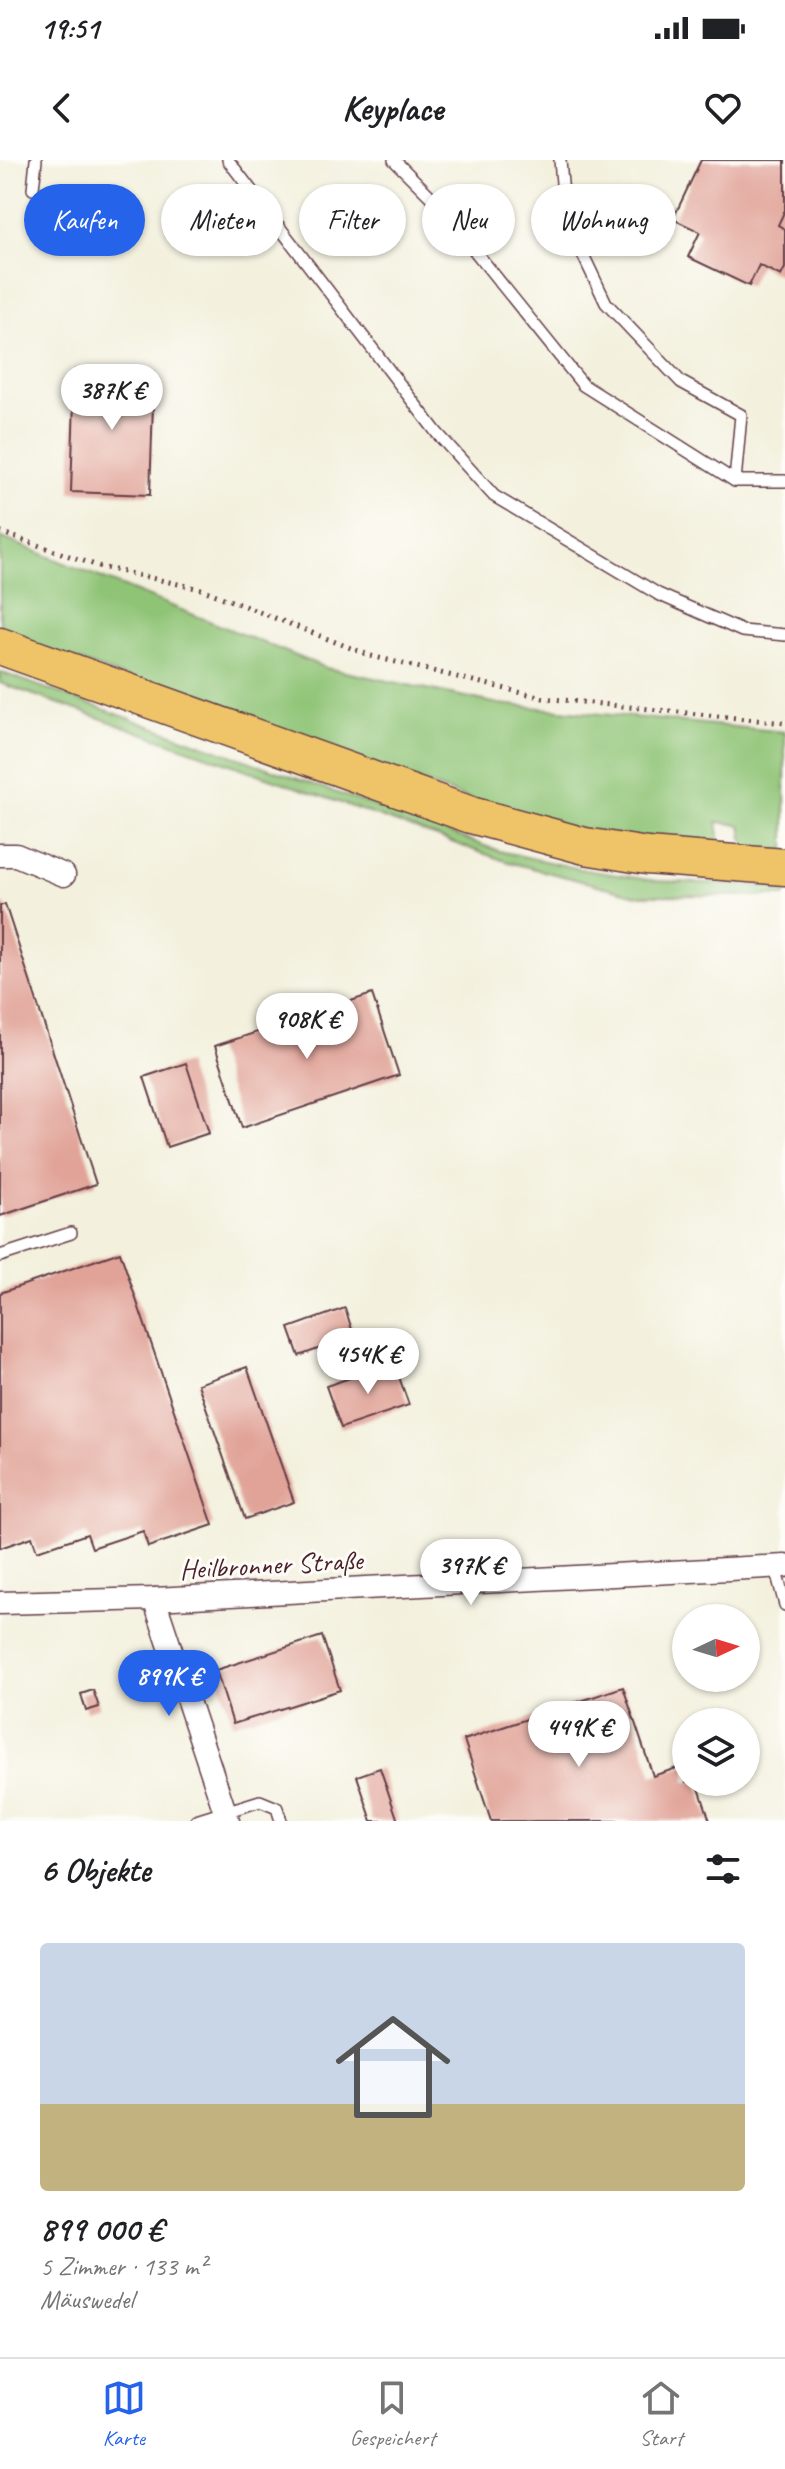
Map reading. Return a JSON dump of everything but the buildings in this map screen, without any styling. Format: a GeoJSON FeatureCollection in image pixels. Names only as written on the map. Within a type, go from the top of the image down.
{"type":"FeatureCollection","features":[{"type":"Feature","properties":{"kind":"main road"},"geometry":{"type":"LineString","coordinates":[[0,646],[485,819],[585,846],[662,858],[785,867]]}},
{"type":"Feature","properties":{"kind":"street"},"geometry":{"type":"LineString","coordinates":[[0,855],[16,855],[64,875]]}},
{"type":"Feature","properties":{"kind":"street","name":"Heilbronner Straße"},"geometry":{"type":"LineString","coordinates":[[0,1603],[154,1599],[780,1567]]}},
{"type":"Feature","properties":{"kind":"street"},"geometry":{"type":"LineString","coordinates":[[154,1599],[226,1816]]}},
{"type":"Feature","properties":{"kind":"lane"},"geometry":{"type":"LineString","coordinates":[[34,184],[36,160]]}},
{"type":"Feature","properties":{"kind":"lane"},"geometry":{"type":"LineString","coordinates":[[228,160],[437,433],[494,496],[658,594],[742,631],[785,635]]}},
{"type":"Feature","properties":{"kind":"lane"},"geometry":{"type":"LineString","coordinates":[[394,160],[433,199],[583,385],[735,481],[785,481]]}},
{"type":"Feature","properties":{"kind":"lane"},"geometry":{"type":"LineString","coordinates":[[560,160],[565,217],[606,303],[681,382],[741,415],[735,481]]}},
{"type":"Feature","properties":{"kind":"lane"},"geometry":{"type":"LineString","coordinates":[[0,1256],[71,1233]]}},
{"type":"Feature","properties":{"kind":"lane"},"geometry":{"type":"LineString","coordinates":[[780,1567],[785,1605]]}},
{"type":"Feature","properties":{"kind":"lane"},"geometry":{"type":"LineString","coordinates":[[196,1821],[226,1816],[260,1801],[277,1808],[281,1821]]}},
{"type":"Feature","properties":{"kind":"path"},"geometry":{"type":"LineString","coordinates":[[0,532],[101,567],[201,589],[386,660],[543,698],[785,723]]}},
{"type":"Feature","properties":{"kind":"green space"},"geometry":{"type":"Polygon","coordinates":[[[0,537],[326,668],[499,704],[785,732],[785,850],[745,850],[741,825],[717,822],[721,849],[589,834],[512,814],[0,633],[0,537]]]}},
{"type":"Feature","properties":{"kind":"green space"},"geometry":{"type":"Polygon","coordinates":[[[0,672],[499,851],[585,870],[656,881],[785,887],[785,896],[636,895],[508,862],[0,683],[0,672]]]}}]}
